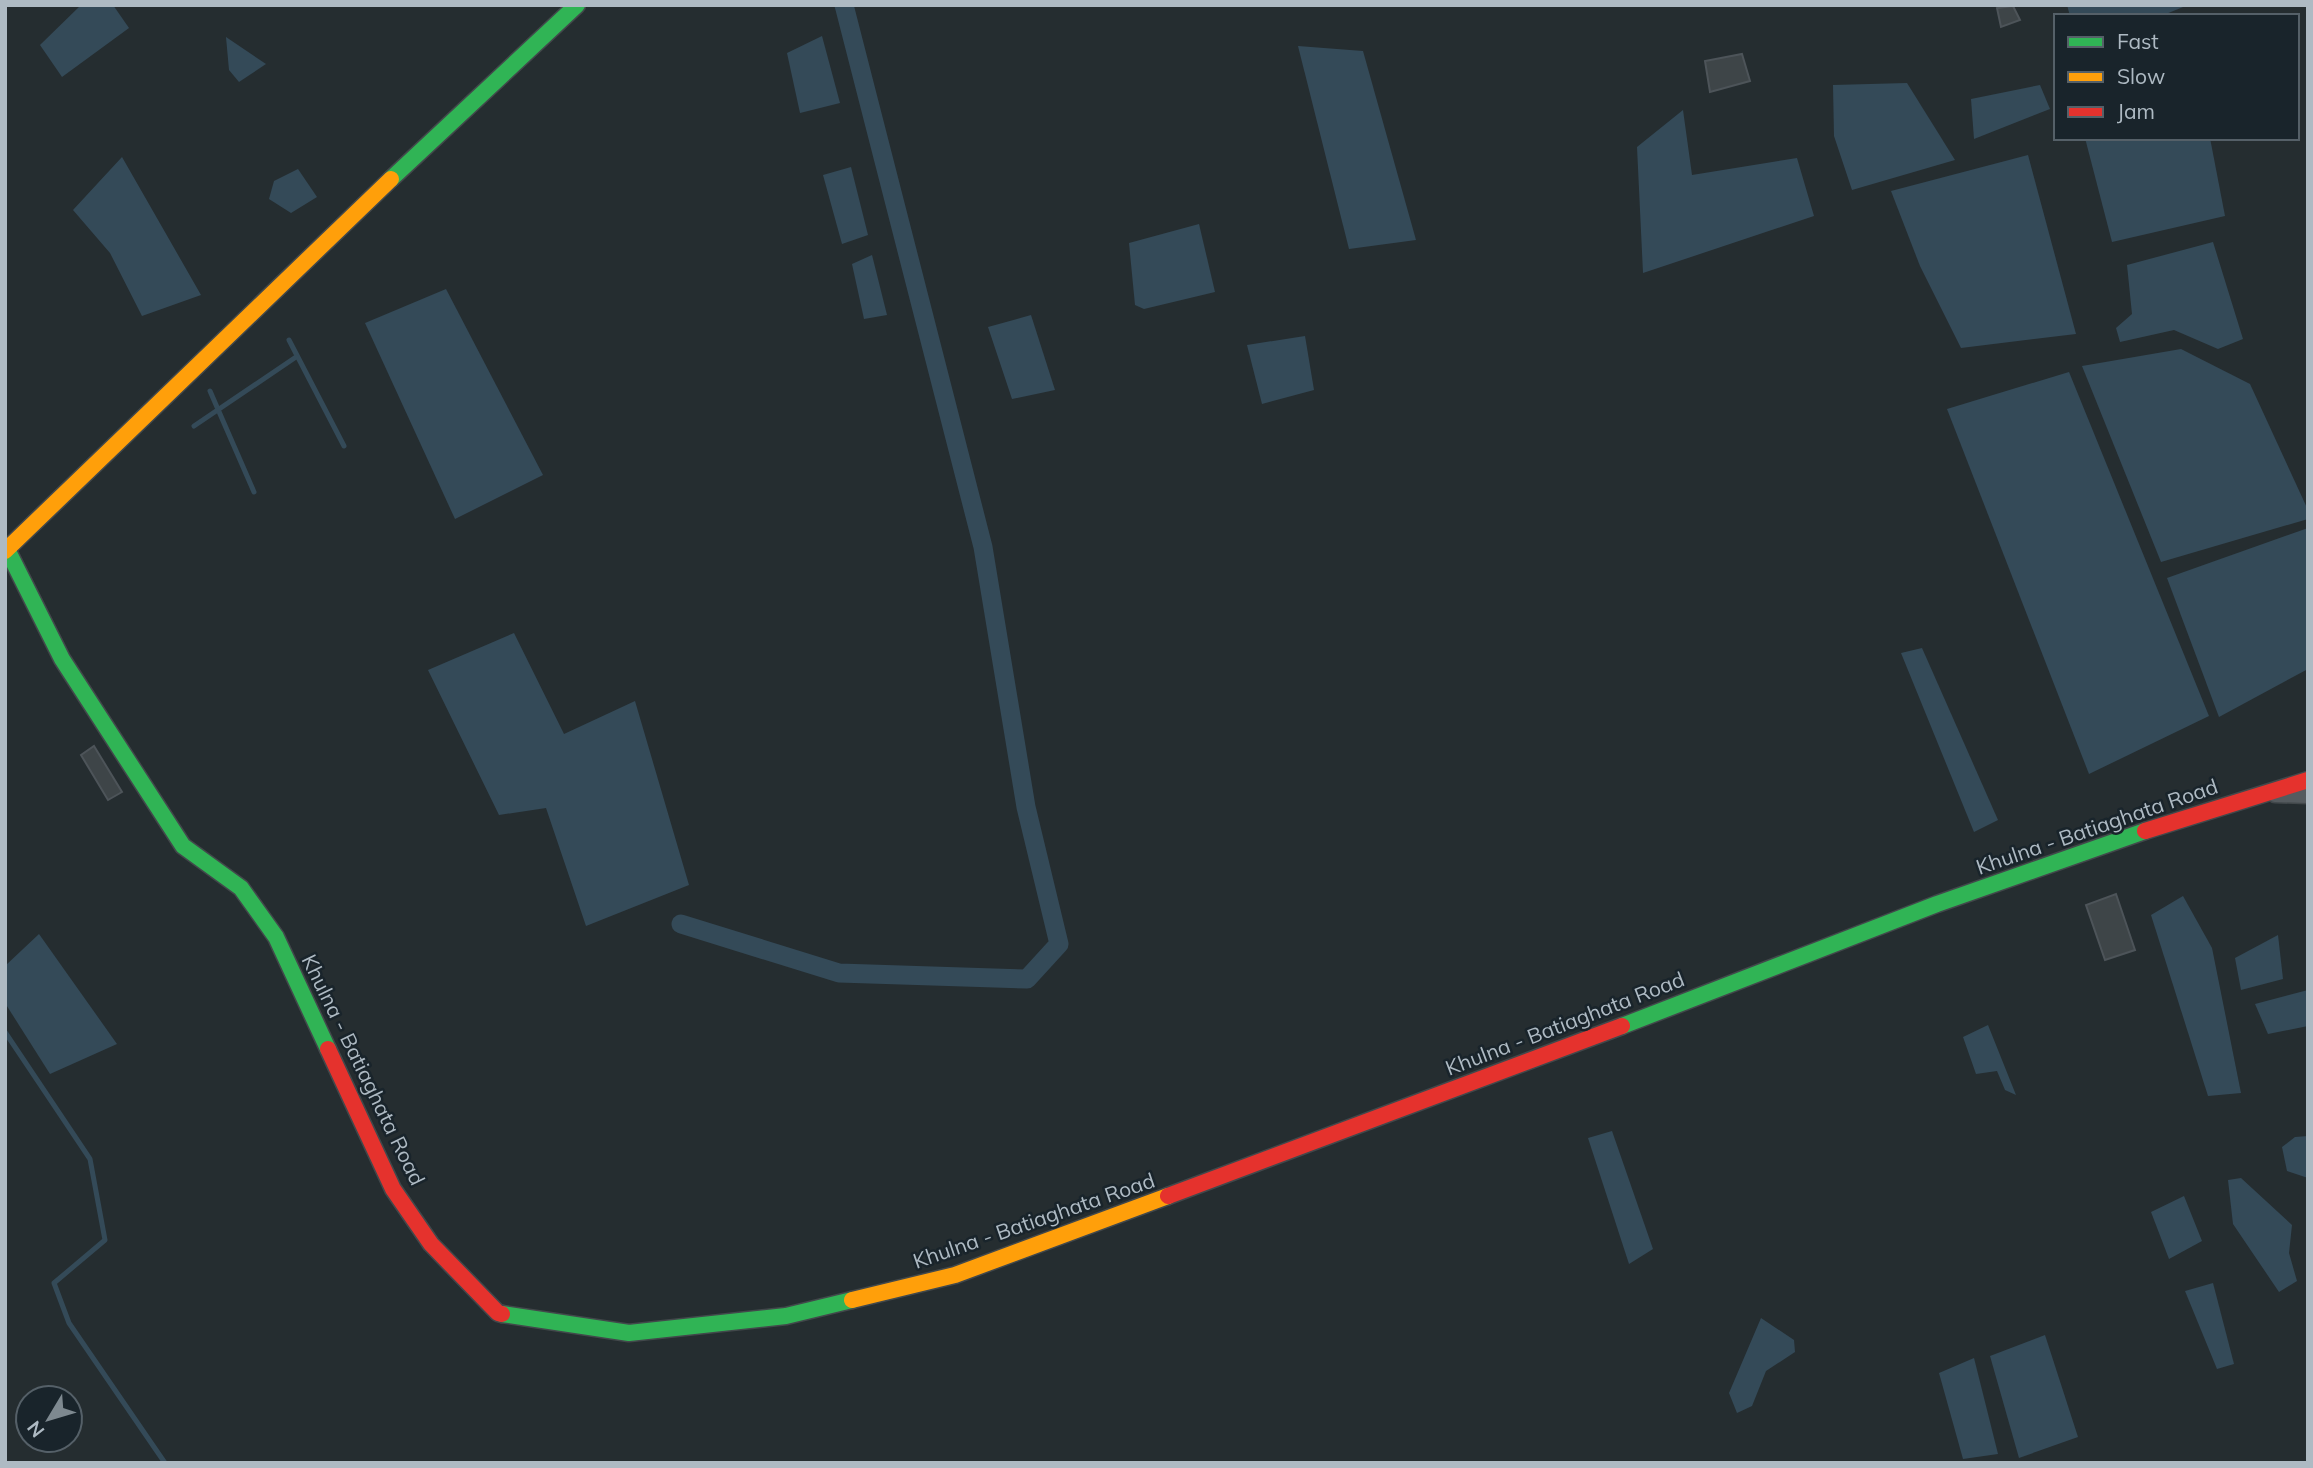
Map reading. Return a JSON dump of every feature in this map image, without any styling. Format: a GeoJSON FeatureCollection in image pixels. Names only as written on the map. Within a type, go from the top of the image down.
{"type":"FeatureCollection","features":[{"type":"Feature","properties":{"kind":"street"},"geometry":{"type":"LineString","coordinates":[[6,550],[390,180],[578,5]]}},
{"type":"Feature","properties":{"kind":"street","name":"Khulna - Batiaghata Road"},"geometry":{"type":"LineString","coordinates":[[6,550],[62,659],[184,846],[242,888],[276,937],[393,1189],[431,1244],[498,1312],[629,1333],[786,1316],[955,1275],[1473,1083],[1937,904],[2193,814],[2308,780]]}},
{"type":"Feature","properties":{"kind":"street"},"geometry":{"type":"LineString","coordinates":[[2266,794],[2308,794]]}},
{"type":"Feature","properties":{"kind":"water"},"geometry":{"type":"Polygon","coordinates":[[[81,5],[113,5],[129,28],[62,77],[40,45],[81,5]]]}},
{"type":"Feature","properties":{"kind":"water"},"geometry":{"type":"Polygon","coordinates":[[[2067,5],[2188,5],[2166,14],[2069,14],[2067,5]]]}},
{"type":"Feature","properties":{"kind":"water"},"geometry":{"type":"Polygon","coordinates":[[[822,36],[840,103],[800,113],[787,53],[822,36]]]}},
{"type":"Feature","properties":{"kind":"water"},"geometry":{"type":"Polygon","coordinates":[[[226,37],[266,64],[239,82],[229,70],[226,37]]]}},
{"type":"Feature","properties":{"kind":"water"},"geometry":{"type":"Polygon","coordinates":[[[1298,46],[1363,51],[1416,240],[1349,249],[1298,46]]]}},
{"type":"Feature","properties":{"kind":"water"},"geometry":{"type":"Polygon","coordinates":[[[1907,83],[1955,160],[1852,190],[1834,136],[1833,85],[1907,83]]]}},
{"type":"Feature","properties":{"kind":"water"},"geometry":{"type":"Polygon","coordinates":[[[2040,85],[2050,109],[1974,139],[1971,99],[2040,85]]]}},
{"type":"Feature","properties":{"kind":"water"},"geometry":{"type":"Polygon","coordinates":[[[1683,110],[1692,175],[1797,158],[1814,216],[1643,273],[1637,147],[1683,110]]]}},
{"type":"Feature","properties":{"kind":"water"},"geometry":{"type":"Polygon","coordinates":[[[2086,140],[2210,140],[2225,216],[2112,242],[2086,140]]]}},
{"type":"Feature","properties":{"kind":"water"},"geometry":{"type":"Polygon","coordinates":[[[2028,155],[2076,334],[1961,348],[1920,266],[1891,191],[2028,155]]]}},
{"type":"Feature","properties":{"kind":"water"},"geometry":{"type":"Polygon","coordinates":[[[122,157],[201,295],[142,316],[110,253],[73,210],[122,157]]]}},
{"type":"Feature","properties":{"kind":"water"},"geometry":{"type":"Polygon","coordinates":[[[851,167],[868,235],[842,244],[823,175],[851,167]]]}},
{"type":"Feature","properties":{"kind":"water"},"geometry":{"type":"Polygon","coordinates":[[[298,169],[317,197],[291,213],[269,199],[274,181],[298,169]]]}},
{"type":"Feature","properties":{"kind":"water"},"geometry":{"type":"Polygon","coordinates":[[[1199,224],[1215,292],[1144,309],[1135,305],[1129,243],[1199,224]]]}},
{"type":"Feature","properties":{"kind":"water"},"geometry":{"type":"Polygon","coordinates":[[[2213,242],[2243,339],[2218,349],[2174,330],[2120,342],[2116,328],[2132,314],[2127,265],[2213,242]]]}},
{"type":"Feature","properties":{"kind":"water"},"geometry":{"type":"Polygon","coordinates":[[[872,255],[887,315],[864,319],[852,264],[872,255]]]}},
{"type":"Feature","properties":{"kind":"water"},"geometry":{"type":"Polygon","coordinates":[[[446,289],[543,475],[455,519],[365,323],[446,289]]]}},
{"type":"Feature","properties":{"kind":"water"},"geometry":{"type":"Polygon","coordinates":[[[1031,315],[1055,390],[1012,399],[988,327],[1031,315]]]}},
{"type":"Feature","properties":{"kind":"water"},"geometry":{"type":"Polygon","coordinates":[[[1305,336],[1314,390],[1262,404],[1247,345],[1305,336]]]}},
{"type":"Feature","properties":{"kind":"water"},"geometry":{"type":"Polygon","coordinates":[[[2181,349],[2250,384],[2308,510],[2308,519],[2161,562],[2082,366],[2181,349]]]}},
{"type":"Feature","properties":{"kind":"water"},"geometry":{"type":"Polygon","coordinates":[[[2069,372],[2209,716],[2089,774],[1947,409],[2069,372]]]}},
{"type":"Feature","properties":{"kind":"water"},"geometry":{"type":"Polygon","coordinates":[[[2308,528],[2308,669],[2219,717],[2167,578],[2308,528]]]}},
{"type":"Feature","properties":{"kind":"water"},"geometry":{"type":"Polygon","coordinates":[[[514,633],[564,734],[635,701],[689,885],[586,926],[546,808],[499,815],[428,670],[514,633]]]}},
{"type":"Feature","properties":{"kind":"water"},"geometry":{"type":"Polygon","coordinates":[[[1922,648],[1998,820],[1974,832],[1901,653],[1922,648]]]}},
{"type":"Feature","properties":{"kind":"water"},"geometry":{"type":"Polygon","coordinates":[[[2183,896],[2212,948],[2241,1093],[2208,1096],[2151,915],[2183,896]]]}},
{"type":"Feature","properties":{"kind":"water"},"geometry":{"type":"Polygon","coordinates":[[[39,934],[117,1044],[50,1074],[5,1003],[5,966],[39,934]]]}},
{"type":"Feature","properties":{"kind":"water"},"geometry":{"type":"Polygon","coordinates":[[[2278,935],[2283,979],[2241,990],[2235,958],[2278,935]]]}},
{"type":"Feature","properties":{"kind":"water"},"geometry":{"type":"Polygon","coordinates":[[[2308,990],[2308,1026],[2268,1034],[2255,1004],[2308,990]]]}},
{"type":"Feature","properties":{"kind":"water"},"geometry":{"type":"Polygon","coordinates":[[[1988,1025],[2016,1095],[2005,1090],[1997,1071],[1976,1074],[1963,1037],[1988,1025]]]}},
{"type":"Feature","properties":{"kind":"water"},"geometry":{"type":"Polygon","coordinates":[[[1612,1131],[1653,1249],[1629,1264],[1588,1138],[1612,1131]]]}},
{"type":"Feature","properties":{"kind":"water"},"geometry":{"type":"Polygon","coordinates":[[[2308,1136],[2308,1178],[2287,1171],[2282,1147],[2295,1137],[2308,1136]]]}},
{"type":"Feature","properties":{"kind":"water"},"geometry":{"type":"Polygon","coordinates":[[[2241,1178],[2292,1225],[2289,1253],[2297,1281],[2279,1292],[2233,1224],[2228,1180],[2241,1178]]]}},
{"type":"Feature","properties":{"kind":"water"},"geometry":{"type":"Polygon","coordinates":[[[2184,1196],[2202,1241],[2169,1259],[2151,1212],[2184,1196]]]}},
{"type":"Feature","properties":{"kind":"water"},"geometry":{"type":"Polygon","coordinates":[[[2213,1283],[2234,1364],[2217,1369],[2185,1291],[2213,1283]]]}},
{"type":"Feature","properties":{"kind":"water"},"geometry":{"type":"Polygon","coordinates":[[[1761,1318],[1794,1340],[1795,1352],[1766,1371],[1752,1406],[1737,1413],[1729,1393],[1761,1318]]]}},
{"type":"Feature","properties":{"kind":"water"},"geometry":{"type":"Polygon","coordinates":[[[2045,1335],[2078,1437],[2019,1458],[1990,1356],[2045,1335]]]}},
{"type":"Feature","properties":{"kind":"water"},"geometry":{"type":"Polygon","coordinates":[[[1974,1358],[1998,1454],[1963,1459],[1939,1373],[1974,1358]]]}},
{"type":"Feature","properties":{"kind":"building"},"geometry":{"type":"Polygon","coordinates":[[[2013,6],[2020,20],[2001,27],[1997,8],[2013,6]]]}},
{"type":"Feature","properties":{"kind":"building"},"geometry":{"type":"Polygon","coordinates":[[[1742,54],[1750,81],[1710,92],[1705,61],[1742,54]]]}},
{"type":"Feature","properties":{"kind":"building"},"geometry":{"type":"Polygon","coordinates":[[[94,746],[122,792],[108,800],[81,755],[94,746]]]}},
{"type":"Feature","properties":{"kind":"building"},"geometry":{"type":"Polygon","coordinates":[[[2116,894],[2135,950],[2105,960],[2086,905],[2116,894]]]}},
{"type":"Feature","properties":{"kind":"waterway"},"geometry":{"type":"LineString","coordinates":[[681,924],[839,973],[1027,979],[1059,944],[1026,807],[983,547],[844,5]]}},
{"type":"Feature","properties":{"kind":"waterway"},"geometry":{"type":"LineString","coordinates":[[289,340],[344,446]]}},
{"type":"Feature","properties":{"kind":"waterway"},"geometry":{"type":"LineString","coordinates":[[194,426],[296,357]]}},
{"type":"Feature","properties":{"kind":"waterway"},"geometry":{"type":"LineString","coordinates":[[210,391],[254,492]]}},
{"type":"Feature","properties":{"kind":"waterway"},"geometry":{"type":"LineString","coordinates":[[5,1032],[90,1159],[105,1240],[54,1283],[69,1323],[165,1463]]}},
{"type":"Feature","properties":{"kind":"traffic: fast"},"geometry":{"type":"LineString","coordinates":[[391,179],[577,5]]}},
{"type":"Feature","properties":{"kind":"traffic: fast"},"geometry":{"type":"LineString","coordinates":[[7,549],[62,659],[183,846],[241,888],[276,937],[328,1049]]}},
{"type":"Feature","properties":{"kind":"traffic: fast"},"geometry":{"type":"LineString","coordinates":[[1622,1026],[1937,904],[2145,831]]}},
{"type":"Feature","properties":{"kind":"traffic: fast"},"geometry":{"type":"LineString","coordinates":[[502,1314],[629,1333],[786,1316],[852,1300]]}},
{"type":"Feature","properties":{"kind":"traffic: slow"},"geometry":{"type":"LineString","coordinates":[[5,551],[391,179]]}},
{"type":"Feature","properties":{"kind":"traffic: slow"},"geometry":{"type":"LineString","coordinates":[[852,1300],[955,1275],[1168,1196]]}},
{"type":"Feature","properties":{"kind":"traffic: jam"},"geometry":{"type":"LineString","coordinates":[[2145,831],[2308,780]]}},
{"type":"Feature","properties":{"kind":"traffic: jam"},"geometry":{"type":"LineString","coordinates":[[1168,1196],[1622,1026]]}},
{"type":"Feature","properties":{"kind":"traffic: jam"},"geometry":{"type":"LineString","coordinates":[[328,1049],[393,1189],[431,1244],[502,1314]]}}]}
